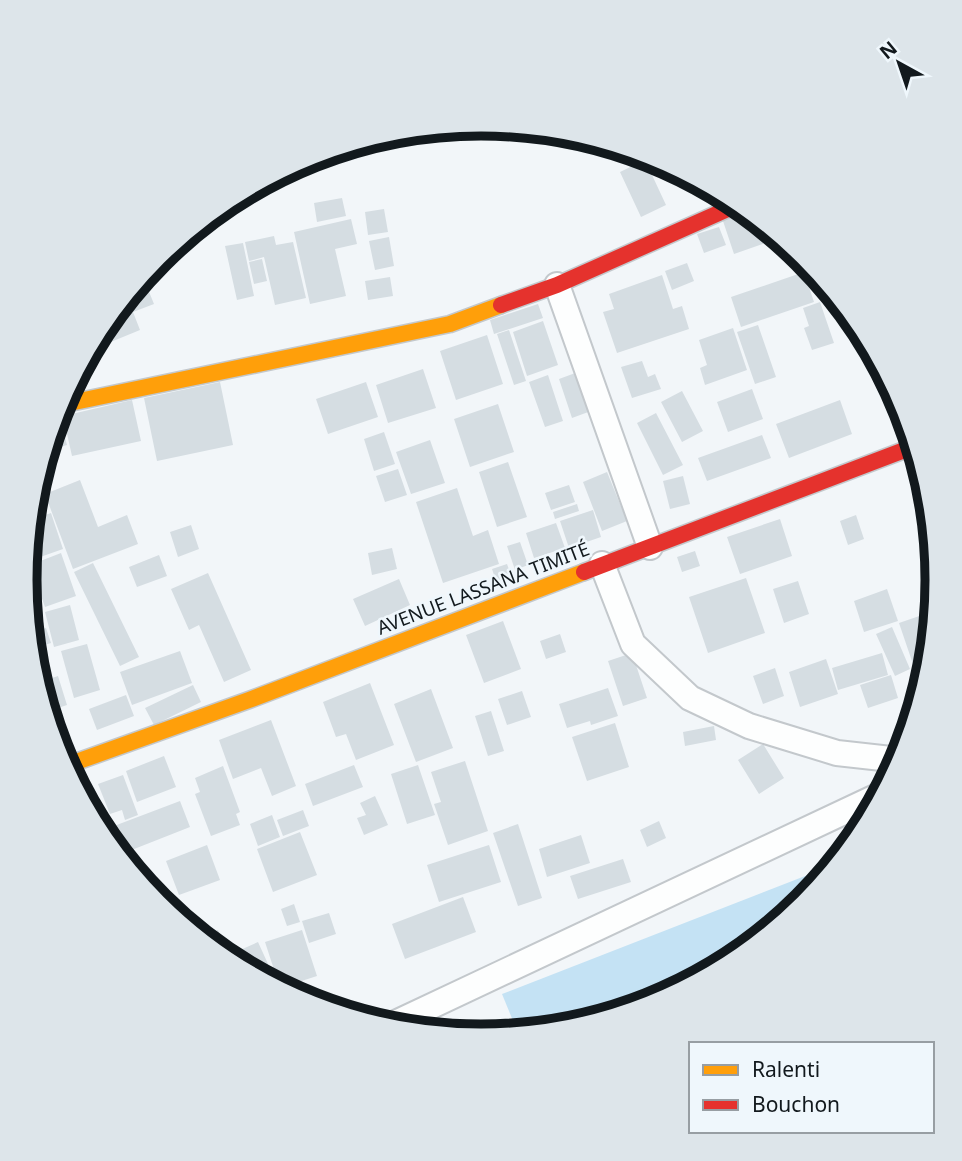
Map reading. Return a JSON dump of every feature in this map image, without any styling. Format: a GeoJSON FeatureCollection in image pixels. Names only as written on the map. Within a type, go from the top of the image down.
{"type":"FeatureCollection","features":[{"type":"Feature","properties":{"kind":"street"},"geometry":{"type":"LineString","coordinates":[[75,402],[450,324],[557,285],[726,210]]}},
{"type":"Feature","properties":{"kind":"street"},"geometry":{"type":"LineString","coordinates":[[557,285],[650,547]]}},
{"type":"Feature","properties":{"kind":"street","name":"AVENUE LASSANA TIMITÉ"},"geometry":{"type":"LineString","coordinates":[[76,762],[249,700],[905,450]]}},
{"type":"Feature","properties":{"kind":"street"},"geometry":{"type":"LineString","coordinates":[[603,564],[633,644],[690,698],[749,726],[837,753],[887,759]]}},
{"type":"Feature","properties":{"kind":"street"},"geometry":{"type":"LineString","coordinates":[[406,1018],[867,801]]}},
{"type":"Feature","properties":{"kind":"shaded area"},"geometry":{"type":"Polygon","coordinates":[[[816,872],[774,915],[728,950],[651,991],[596,1010],[514,1024],[502,994],[816,872]]]}},
{"type":"Feature","properties":{"kind":"building"},"geometry":{"type":"Polygon","coordinates":[[[636,164],[649,169],[666,205],[641,217],[620,172],[636,164]]]}},
{"type":"Feature","properties":{"kind":"building"},"geometry":{"type":"Polygon","coordinates":[[[342,198],[346,216],[317,222],[314,203],[342,198]]]}},
{"type":"Feature","properties":{"kind":"building"},"geometry":{"type":"Polygon","coordinates":[[[384,209],[388,232],[368,235],[365,212],[384,209]]]}},
{"type":"Feature","properties":{"kind":"building"},"geometry":{"type":"Polygon","coordinates":[[[733,214],[769,242],[734,254],[722,218],[733,214]]]}},
{"type":"Feature","properties":{"kind":"building"},"geometry":{"type":"Polygon","coordinates":[[[351,219],[357,244],[335,249],[346,296],[310,304],[294,232],[351,219]]]}},
{"type":"Feature","properties":{"kind":"building"},"geometry":{"type":"Polygon","coordinates":[[[719,227],[726,245],[704,253],[697,234],[719,227]]]}},
{"type":"Feature","properties":{"kind":"building"},"geometry":{"type":"Polygon","coordinates":[[[274,236],[276,245],[293,242],[306,298],[275,305],[264,257],[249,261],[245,242],[274,236]]]}},
{"type":"Feature","properties":{"kind":"building"},"geometry":{"type":"Polygon","coordinates":[[[389,237],[394,266],[375,270],[369,241],[389,237]]]}},
{"type":"Feature","properties":{"kind":"building"},"geometry":{"type":"Polygon","coordinates":[[[243,243],[254,296],[237,300],[225,246],[243,243]]]}},
{"type":"Feature","properties":{"kind":"building"},"geometry":{"type":"Polygon","coordinates":[[[262,259],[267,281],[254,284],[249,262],[262,259]]]}},
{"type":"Feature","properties":{"kind":"building"},"geometry":{"type":"Polygon","coordinates":[[[687,263],[694,281],[672,290],[665,271],[687,263]]]}},
{"type":"Feature","properties":{"kind":"building"},"geometry":{"type":"Polygon","coordinates":[[[801,273],[806,278],[814,302],[741,327],[731,297],[801,273]]]}},
{"type":"Feature","properties":{"kind":"building"},"geometry":{"type":"Polygon","coordinates":[[[662,275],[673,309],[682,306],[689,329],[617,353],[603,312],[614,309],[609,294],[662,275]]]}},
{"type":"Feature","properties":{"kind":"building"},"geometry":{"type":"Polygon","coordinates":[[[390,277],[393,296],[368,300],[365,281],[390,277]]]}},
{"type":"Feature","properties":{"kind":"building"},"geometry":{"type":"Polygon","coordinates":[[[147,288],[154,304],[133,312],[140,330],[105,344],[147,288]]]}},
{"type":"Feature","properties":{"kind":"building"},"geometry":{"type":"Polygon","coordinates":[[[820,302],[834,343],[812,350],[804,328],[809,326],[803,308],[820,302]]]}},
{"type":"Feature","properties":{"kind":"building"},"geometry":{"type":"Polygon","coordinates":[[[538,304],[543,318],[494,334],[490,320],[538,304]]]}},
{"type":"Feature","properties":{"kind":"building"},"geometry":{"type":"Polygon","coordinates":[[[543,321],[558,365],[527,376],[513,332],[543,321]]]}},
{"type":"Feature","properties":{"kind":"building"},"geometry":{"type":"Polygon","coordinates":[[[758,325],[776,377],[755,384],[737,332],[758,325]]]}},
{"type":"Feature","properties":{"kind":"building"},"geometry":{"type":"Polygon","coordinates":[[[733,328],[747,370],[705,385],[700,368],[707,365],[699,340],[733,328]]]}},
{"type":"Feature","properties":{"kind":"building"},"geometry":{"type":"Polygon","coordinates":[[[509,330],[526,381],[514,385],[497,334],[509,330]]]}},
{"type":"Feature","properties":{"kind":"building"},"geometry":{"type":"Polygon","coordinates":[[[487,335],[503,384],[456,400],[440,351],[487,335]]]}},
{"type":"Feature","properties":{"kind":"building"},"geometry":{"type":"Polygon","coordinates":[[[642,361],[648,377],[655,374],[661,389],[632,398],[621,367],[642,361]]]}},
{"type":"Feature","properties":{"kind":"building"},"geometry":{"type":"Polygon","coordinates":[[[423,369],[436,408],[388,423],[376,385],[423,369]]]}},
{"type":"Feature","properties":{"kind":"building"},"geometry":{"type":"Polygon","coordinates":[[[578,372],[591,411],[572,418],[559,379],[578,372]]]}},
{"type":"Feature","properties":{"kind":"building"},"geometry":{"type":"Polygon","coordinates":[[[548,375],[563,421],[545,427],[529,382],[548,375]]]}},
{"type":"Feature","properties":{"kind":"building"},"geometry":{"type":"Polygon","coordinates":[[[220,382],[233,445],[157,461],[144,398],[220,382]]]}},
{"type":"Feature","properties":{"kind":"building"},"geometry":{"type":"Polygon","coordinates":[[[366,382],[378,417],[328,434],[316,399],[366,382]]]}},
{"type":"Feature","properties":{"kind":"building"},"geometry":{"type":"Polygon","coordinates":[[[752,389],[763,419],[728,432],[717,402],[752,389]]]}},
{"type":"Feature","properties":{"kind":"building"},"geometry":{"type":"Polygon","coordinates":[[[682,391],[703,431],[682,442],[661,402],[682,391]]]}},
{"type":"Feature","properties":{"kind":"building"},"geometry":{"type":"Polygon","coordinates":[[[132,400],[141,441],[72,456],[65,425],[69,415],[132,400]]]}},
{"type":"Feature","properties":{"kind":"building"},"geometry":{"type":"Polygon","coordinates":[[[840,400],[852,434],[789,458],[776,424],[840,400]]]}},
{"type":"Feature","properties":{"kind":"building"},"geometry":{"type":"Polygon","coordinates":[[[498,404],[514,452],[470,467],[454,419],[498,404]]]}},
{"type":"Feature","properties":{"kind":"building"},"geometry":{"type":"Polygon","coordinates":[[[656,413],[683,465],[663,475],[637,423],[656,413]]]}},
{"type":"Feature","properties":{"kind":"building"},"geometry":{"type":"Polygon","coordinates":[[[63,430],[67,445],[57,448],[63,430]]]}},
{"type":"Feature","properties":{"kind":"building"},"geometry":{"type":"Polygon","coordinates":[[[384,432],[395,464],[374,471],[364,439],[384,432]]]}},
{"type":"Feature","properties":{"kind":"building"},"geometry":{"type":"Polygon","coordinates":[[[762,435],[771,458],[707,481],[698,458],[762,435]]]}},
{"type":"Feature","properties":{"kind":"building"},"geometry":{"type":"Polygon","coordinates":[[[430,440],[445,483],[411,494],[396,452],[430,440]]]}},
{"type":"Feature","properties":{"kind":"building"},"geometry":{"type":"Polygon","coordinates":[[[508,462],[527,517],[497,527],[479,472],[508,462]]]}},
{"type":"Feature","properties":{"kind":"building"},"geometry":{"type":"Polygon","coordinates":[[[398,469],[407,495],[385,502],[376,476],[398,469]]]}},
{"type":"Feature","properties":{"kind":"building"},"geometry":{"type":"Polygon","coordinates":[[[607,472],[627,521],[602,531],[583,482],[607,472]]]}},
{"type":"Feature","properties":{"kind":"building"},"geometry":{"type":"Polygon","coordinates":[[[683,476],[690,504],[670,509],[663,481],[683,476]]]}},
{"type":"Feature","properties":{"kind":"building"},"geometry":{"type":"Polygon","coordinates":[[[80,480],[98,527],[127,515],[138,544],[73,569],[45,494],[80,480]]]}},
{"type":"Feature","properties":{"kind":"building"},"geometry":{"type":"Polygon","coordinates":[[[569,485],[575,502],[551,510],[545,493],[569,485]]]}},
{"type":"Feature","properties":{"kind":"building"},"geometry":{"type":"Polygon","coordinates":[[[457,488],[473,536],[488,530],[499,564],[443,583],[416,502],[457,488]]]}},
{"type":"Feature","properties":{"kind":"building"},"geometry":{"type":"Polygon","coordinates":[[[577,504],[579,511],[555,519],[553,512],[577,504]]]}},
{"type":"Feature","properties":{"kind":"building"},"geometry":{"type":"Polygon","coordinates":[[[593,510],[601,537],[569,548],[560,521],[593,510]]]}},
{"type":"Feature","properties":{"kind":"building"},"geometry":{"type":"Polygon","coordinates":[[[51,513],[63,549],[38,558],[38,551],[42,516],[51,513]]]}},
{"type":"Feature","properties":{"kind":"building"},"geometry":{"type":"Polygon","coordinates":[[[856,515],[864,539],[848,545],[840,521],[856,515]]]}},
{"type":"Feature","properties":{"kind":"building"},"geometry":{"type":"Polygon","coordinates":[[[780,519],[792,556],[740,574],[727,537],[780,519]]]}},
{"type":"Feature","properties":{"kind":"building"},"geometry":{"type":"Polygon","coordinates":[[[556,523],[565,548],[534,558],[526,533],[556,523]]]}},
{"type":"Feature","properties":{"kind":"building"},"geometry":{"type":"Polygon","coordinates":[[[191,525],[199,549],[178,557],[170,532],[191,525]]]}},
{"type":"Feature","properties":{"kind":"building"},"geometry":{"type":"Polygon","coordinates":[[[520,542],[528,565],[515,570],[507,546],[520,542]]]}},
{"type":"Feature","properties":{"kind":"building"},"geometry":{"type":"Polygon","coordinates":[[[392,548],[397,569],[372,575],[368,553],[392,548]]]}},
{"type":"Feature","properties":{"kind":"building"},"geometry":{"type":"Polygon","coordinates":[[[695,551],[700,566],[682,572],[677,557],[695,551]]]}},
{"type":"Feature","properties":{"kind":"building"},"geometry":{"type":"Polygon","coordinates":[[[61,553],[76,596],[45,607],[37,585],[38,562],[61,553]]]}},
{"type":"Feature","properties":{"kind":"building"},"geometry":{"type":"Polygon","coordinates":[[[159,555],[167,576],[137,587],[129,567],[159,555]]]}},
{"type":"Feature","properties":{"kind":"building"},"geometry":{"type":"Polygon","coordinates":[[[93,563],[139,657],[120,666],[74,572],[93,563]]]}},
{"type":"Feature","properties":{"kind":"building"},"geometry":{"type":"Polygon","coordinates":[[[507,564],[513,581],[498,587],[492,569],[507,564]]]}},
{"type":"Feature","properties":{"kind":"building"},"geometry":{"type":"Polygon","coordinates":[[[208,573],[251,670],[224,682],[199,625],[189,630],[171,589],[208,573]]]}},
{"type":"Feature","properties":{"kind":"building"},"geometry":{"type":"Polygon","coordinates":[[[746,578],[765,633],[708,653],[689,597],[746,578]]]}},
{"type":"Feature","properties":{"kind":"building"},"geometry":{"type":"Polygon","coordinates":[[[399,579],[410,605],[365,626],[353,599],[399,579]]]}},
{"type":"Feature","properties":{"kind":"building"},"geometry":{"type":"Polygon","coordinates":[[[798,581],[809,614],[784,623],[773,589],[798,581]]]}},
{"type":"Feature","properties":{"kind":"building"},"geometry":{"type":"Polygon","coordinates":[[[887,589],[898,621],[864,632],[854,601],[887,589]]]}},
{"type":"Feature","properties":{"kind":"building"},"geometry":{"type":"Polygon","coordinates":[[[70,605],[79,640],[54,647],[45,612],[70,605]]]}},
{"type":"Feature","properties":{"kind":"building"},"geometry":{"type":"Polygon","coordinates":[[[38,610],[44,624],[40,625],[38,610]]]}},
{"type":"Feature","properties":{"kind":"building"},"geometry":{"type":"Polygon","coordinates":[[[924,615],[916,672],[899,623],[924,615]]]}},
{"type":"Feature","properties":{"kind":"building"},"geometry":{"type":"Polygon","coordinates":[[[503,621],[521,669],[484,683],[466,635],[503,621]]]}},
{"type":"Feature","properties":{"kind":"building"},"geometry":{"type":"Polygon","coordinates":[[[892,627],[910,669],[895,676],[876,634],[892,627]]]}},
{"type":"Feature","properties":{"kind":"building"},"geometry":{"type":"Polygon","coordinates":[[[46,628],[51,643],[42,646],[40,630],[46,628]]]}},
{"type":"Feature","properties":{"kind":"building"},"geometry":{"type":"Polygon","coordinates":[[[560,634],[566,652],[546,659],[540,641],[560,634]]]}},
{"type":"Feature","properties":{"kind":"building"},"geometry":{"type":"Polygon","coordinates":[[[87,644],[100,690],[74,698],[61,651],[87,644]]]}},
{"type":"Feature","properties":{"kind":"building"},"geometry":{"type":"Polygon","coordinates":[[[180,651],[192,683],[132,705],[120,672],[180,651]]]}},
{"type":"Feature","properties":{"kind":"building"},"geometry":{"type":"Polygon","coordinates":[[[632,653],[647,698],[623,706],[608,661],[632,653]]]}},
{"type":"Feature","properties":{"kind":"building"},"geometry":{"type":"Polygon","coordinates":[[[882,653],[888,675],[838,690],[832,668],[882,653]]]}},
{"type":"Feature","properties":{"kind":"building"},"geometry":{"type":"Polygon","coordinates":[[[826,659],[838,694],[800,707],[789,672],[826,659]]]}},
{"type":"Feature","properties":{"kind":"building"},"geometry":{"type":"Polygon","coordinates":[[[775,668],[784,696],[763,704],[753,676],[775,668]]]}},
{"type":"Feature","properties":{"kind":"building"},"geometry":{"type":"Polygon","coordinates":[[[891,675],[898,698],[868,708],[860,685],[891,675]]]}},
{"type":"Feature","properties":{"kind":"building"},"geometry":{"type":"Polygon","coordinates":[[[58,676],[67,705],[56,709],[48,679],[58,676]]]}},
{"type":"Feature","properties":{"kind":"building"},"geometry":{"type":"Polygon","coordinates":[[[370,683],[394,745],[356,760],[346,734],[336,737],[323,702],[370,683]]]}},
{"type":"Feature","properties":{"kind":"building"},"geometry":{"type":"Polygon","coordinates":[[[193,685],[201,702],[154,725],[145,708],[193,685]]]}},
{"type":"Feature","properties":{"kind":"building"},"geometry":{"type":"Polygon","coordinates":[[[608,688],[618,716],[591,725],[590,721],[567,728],[559,704],[608,688]]]}},
{"type":"Feature","properties":{"kind":"building"},"geometry":{"type":"Polygon","coordinates":[[[431,689],[453,748],[416,762],[394,704],[431,689]]]}},
{"type":"Feature","properties":{"kind":"building"},"geometry":{"type":"Polygon","coordinates":[[[522,691],[531,717],[507,725],[498,699],[522,691]]]}},
{"type":"Feature","properties":{"kind":"building"},"geometry":{"type":"Polygon","coordinates":[[[126,695],[134,716],[97,730],[89,709],[126,695]]]}},
{"type":"Feature","properties":{"kind":"building"},"geometry":{"type":"Polygon","coordinates":[[[491,711],[504,751],[488,756],[475,716],[491,711]]]}},
{"type":"Feature","properties":{"kind":"building"},"geometry":{"type":"Polygon","coordinates":[[[271,720],[296,786],[272,796],[261,768],[233,779],[219,740],[271,720]]]}},
{"type":"Feature","properties":{"kind":"building"},"geometry":{"type":"Polygon","coordinates":[[[615,723],[629,767],[587,781],[572,737],[615,723]]]}},
{"type":"Feature","properties":{"kind":"building"},"geometry":{"type":"Polygon","coordinates":[[[714,726],[716,740],[685,746],[683,732],[714,726]]]}},
{"type":"Feature","properties":{"kind":"building"},"geometry":{"type":"Polygon","coordinates":[[[763,744],[784,778],[759,794],[738,760],[763,744]]]}},
{"type":"Feature","properties":{"kind":"building"},"geometry":{"type":"Polygon","coordinates":[[[164,756],[176,787],[137,802],[126,771],[164,756]]]}},
{"type":"Feature","properties":{"kind":"building"},"geometry":{"type":"Polygon","coordinates":[[[465,761],[488,831],[448,845],[434,804],[441,802],[431,772],[465,761]]]}},
{"type":"Feature","properties":{"kind":"building"},"geometry":{"type":"Polygon","coordinates":[[[354,765],[363,787],[313,806],[305,784],[354,765]]]}},
{"type":"Feature","properties":{"kind":"building"},"geometry":{"type":"Polygon","coordinates":[[[418,765],[435,815],[407,824],[391,774],[418,765]]]}},
{"type":"Feature","properties":{"kind":"building"},"geometry":{"type":"Polygon","coordinates":[[[223,766],[240,812],[236,814],[240,825],[211,836],[195,794],[200,792],[195,778],[223,766]]]}},
{"type":"Feature","properties":{"kind":"building"},"geometry":{"type":"Polygon","coordinates":[[[123,775],[138,815],[125,820],[122,810],[110,814],[98,784],[123,775]]]}},
{"type":"Feature","properties":{"kind":"building"},"geometry":{"type":"Polygon","coordinates":[[[94,788],[104,816],[96,803],[89,790],[94,788]]]}},
{"type":"Feature","properties":{"kind":"building"},"geometry":{"type":"Polygon","coordinates":[[[375,796],[388,825],[364,835],[357,818],[366,815],[360,803],[375,796]]]}},
{"type":"Feature","properties":{"kind":"building"},"geometry":{"type":"Polygon","coordinates":[[[180,801],[190,827],[129,851],[114,826],[180,801]]]}},
{"type":"Feature","properties":{"kind":"building"},"geometry":{"type":"Polygon","coordinates":[[[303,810],[309,826],[283,836],[277,820],[303,810]]]}},
{"type":"Feature","properties":{"kind":"building"},"geometry":{"type":"Polygon","coordinates":[[[272,815],[280,837],[258,846],[250,824],[272,815]]]}},
{"type":"Feature","properties":{"kind":"building"},"geometry":{"type":"Polygon","coordinates":[[[659,821],[666,838],[647,847],[640,830],[659,821]]]}},
{"type":"Feature","properties":{"kind":"building"},"geometry":{"type":"Polygon","coordinates":[[[518,824],[542,898],[518,906],[493,833],[518,824]]]}},
{"type":"Feature","properties":{"kind":"building"},"geometry":{"type":"Polygon","coordinates":[[[300,832],[317,875],[273,892],[257,849],[300,832]]]}},
{"type":"Feature","properties":{"kind":"building"},"geometry":{"type":"Polygon","coordinates":[[[581,835],[590,863],[547,877],[539,849],[581,835]]]}},
{"type":"Feature","properties":{"kind":"building"},"geometry":{"type":"Polygon","coordinates":[[[207,845],[220,880],[179,895],[166,861],[207,845]]]}},
{"type":"Feature","properties":{"kind":"building"},"geometry":{"type":"Polygon","coordinates":[[[489,845],[501,882],[439,902],[427,865],[489,845]]]}},
{"type":"Feature","properties":{"kind":"building"},"geometry":{"type":"Polygon","coordinates":[[[623,859],[631,882],[578,899],[570,876],[623,859]]]}},
{"type":"Feature","properties":{"kind":"building"},"geometry":{"type":"Polygon","coordinates":[[[463,897],[476,932],[405,959],[392,924],[463,897]]]}},
{"type":"Feature","properties":{"kind":"building"},"geometry":{"type":"Polygon","coordinates":[[[294,904],[300,922],[287,926],[281,909],[294,904]]]}},
{"type":"Feature","properties":{"kind":"building"},"geometry":{"type":"Polygon","coordinates":[[[329,913],[336,934],[309,943],[302,921],[329,913]]]}},
{"type":"Feature","properties":{"kind":"building"},"geometry":{"type":"Polygon","coordinates":[[[218,930],[223,942],[211,933],[218,930]]]}},
{"type":"Feature","properties":{"kind":"building"},"geometry":{"type":"Polygon","coordinates":[[[302,930],[317,976],[294,983],[275,974],[265,942],[302,930]]]}},
{"type":"Feature","properties":{"kind":"building"},"geometry":{"type":"Polygon","coordinates":[[[258,942],[272,972],[237,952],[258,942]]]}},
{"type":"Feature","properties":{"kind":"traffic: slow"},"geometry":{"type":"LineString","coordinates":[[75,402],[450,324],[501,305]]}},
{"type":"Feature","properties":{"kind":"traffic: slow"},"geometry":{"type":"LineString","coordinates":[[76,762],[249,700],[584,572]]}},
{"type":"Feature","properties":{"kind":"traffic: jam"},"geometry":{"type":"LineString","coordinates":[[501,305],[557,285],[726,210]]}},
{"type":"Feature","properties":{"kind":"traffic: jam"},"geometry":{"type":"LineString","coordinates":[[584,572],[905,450]]}}]}
